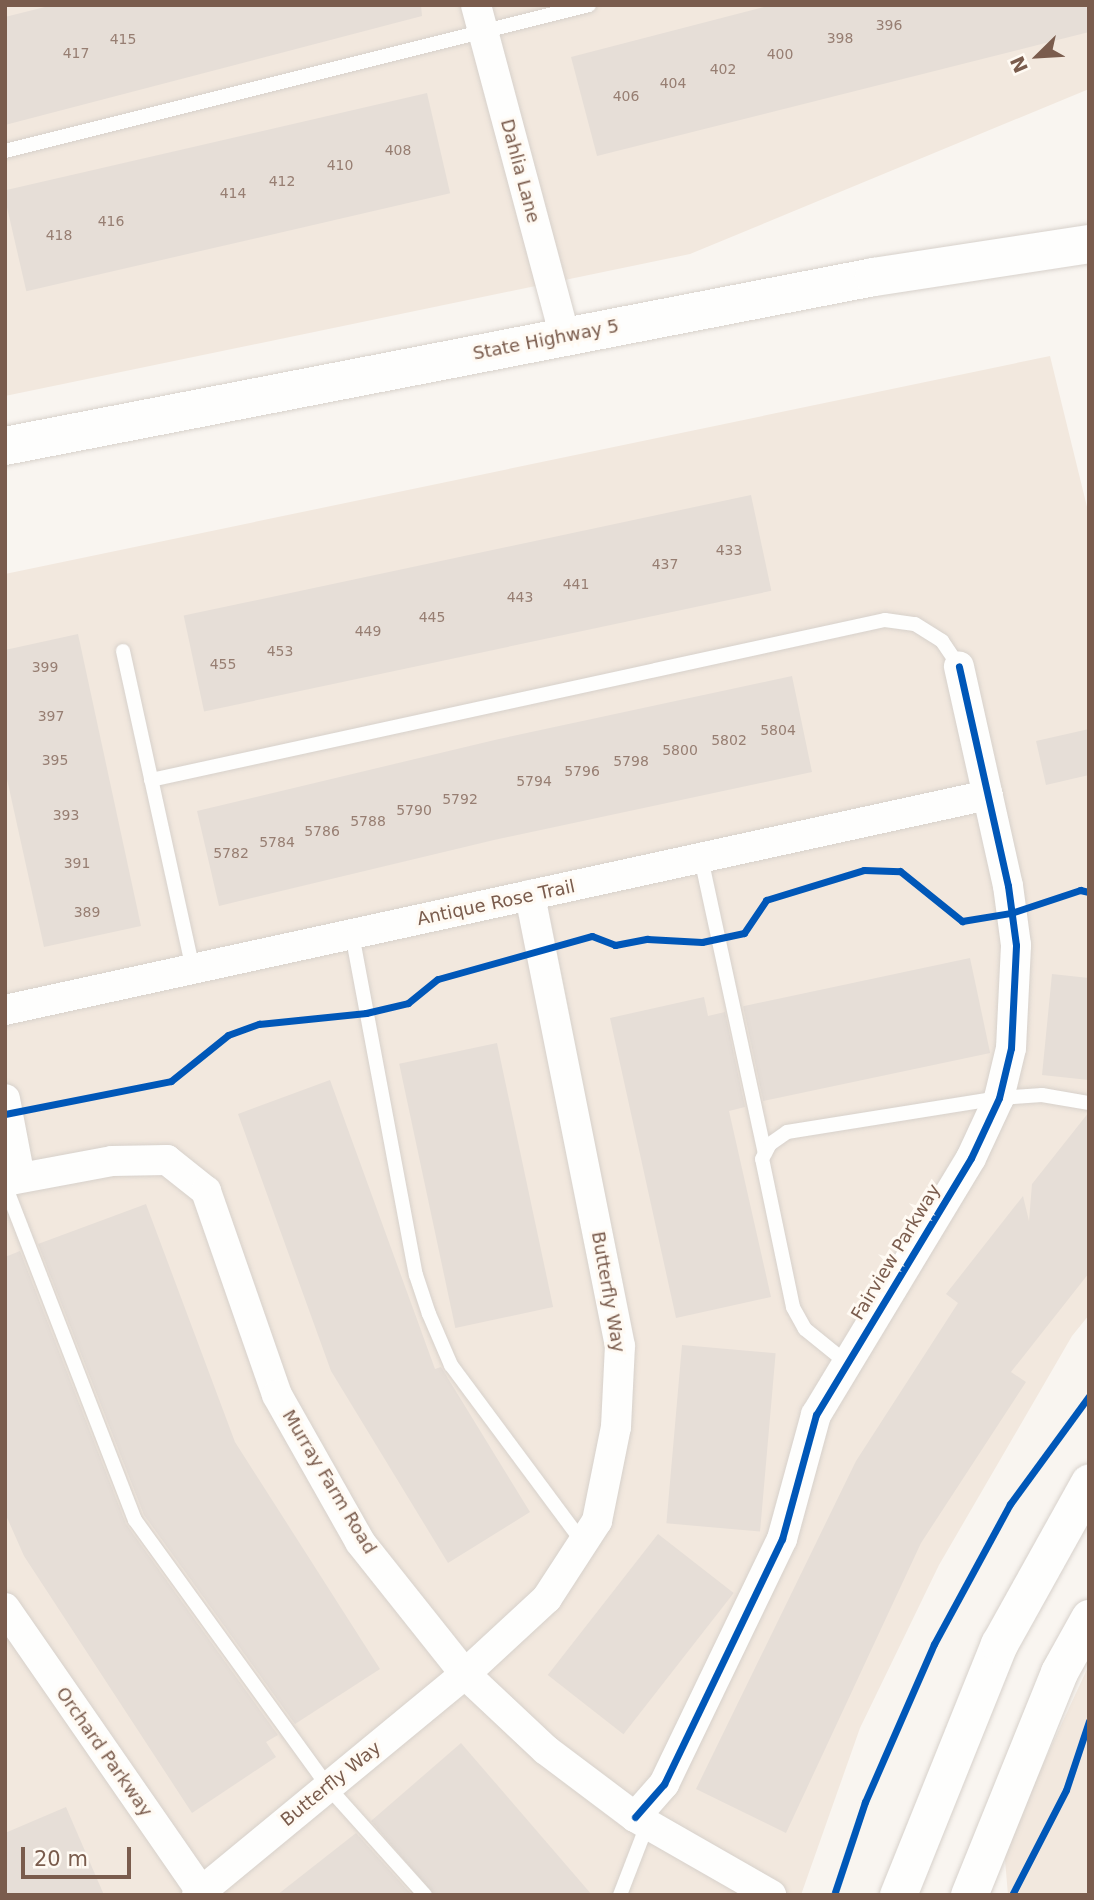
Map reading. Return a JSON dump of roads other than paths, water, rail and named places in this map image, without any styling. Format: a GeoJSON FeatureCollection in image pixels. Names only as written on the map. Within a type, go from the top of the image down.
{"type":"FeatureCollection","features":[{"type":"Feature","properties":{"kind":"main road","name":"State Highway 5"},"geometry":{"type":"LineString","coordinates":[[5,446],[874,277],[1089,244]]}},
{"type":"Feature","properties":{"kind":"street","name":"Dahlia Lane"},"geometry":{"type":"LineString","coordinates":[[480,18],[565,336]]}},
{"type":"Feature","properties":{"kind":"street","name":"Fairview Parkway"},"geometry":{"type":"LineString","coordinates":[[641,1821],[664,1784],[782,1539],[816,1415],[971,1158],[999,1098],[1011,1048],[1016,945],[960,666]]}},
{"type":"Feature","properties":{"kind":"street","name":"Antique Rose Trail"},"geometry":{"type":"LineString","coordinates":[[5,1010],[988,795]]}},
{"type":"Feature","properties":{"kind":"street","name":"Butterfly Way"},"geometry":{"type":"LineString","coordinates":[[200,1894],[465,1674],[547,1598],[597,1521],[616,1427],[620,1346],[530,895]]}},
{"type":"Feature","properties":{"kind":"street"},"geometry":{"type":"LineString","coordinates":[[5,1099],[10,1181]]}},
{"type":"Feature","properties":{"kind":"street","name":"Murray Farm Road"},"geometry":{"type":"LineString","coordinates":[[10,1181],[112,1161],[167,1160],[206,1191],[277,1395],[360,1542],[465,1674],[546,1750],[641,1821],[771,1895]]}},
{"type":"Feature","properties":{"kind":"street"},"geometry":{"type":"LineString","coordinates":[[898,1895],[999,1644],[1089,1482]]}},
{"type":"Feature","properties":{"kind":"street"},"geometry":{"type":"LineString","coordinates":[[969,1895],[1059,1672],[1089,1618]]}},
{"type":"Feature","properties":{"kind":"street","name":"Orchard Parkway"},"geometry":{"type":"LineString","coordinates":[[9,1623],[200,1894]]}},
{"type":"Feature","properties":{"kind":"lane"},"geometry":{"type":"LineString","coordinates":[[5,151],[480,18],[589,5]]}},
{"type":"Feature","properties":{"kind":"lane"},"geometry":{"type":"LineString","coordinates":[[151,780],[885,620],[915,624],[933,635],[960,666]]}},
{"type":"Feature","properties":{"kind":"lane"},"geometry":{"type":"LineString","coordinates":[[123,651],[193,969]]}},
{"type":"Feature","properties":{"kind":"lane"},"geometry":{"type":"LineString","coordinates":[[701,858],[765,1153]]}},
{"type":"Feature","properties":{"kind":"lane"},"geometry":{"type":"LineString","coordinates":[[352,934],[416,1275],[429,1314],[451,1365],[583,1544]]}},
{"type":"Feature","properties":{"kind":"lane"},"geometry":{"type":"LineString","coordinates":[[847,1363],[806,1329],[793,1307],[762,1159],[765,1153],[787,1132],[999,1098],[1042,1095],[1089,1103]]}},
{"type":"Feature","properties":{"kind":"lane"},"geometry":{"type":"LineString","coordinates":[[10,1181],[135,1520],[328,1787],[425,1895]]}},
{"type":"Feature","properties":{"kind":"lane"},"geometry":{"type":"LineString","coordinates":[[620,1895],[641,1821]]}}]}
